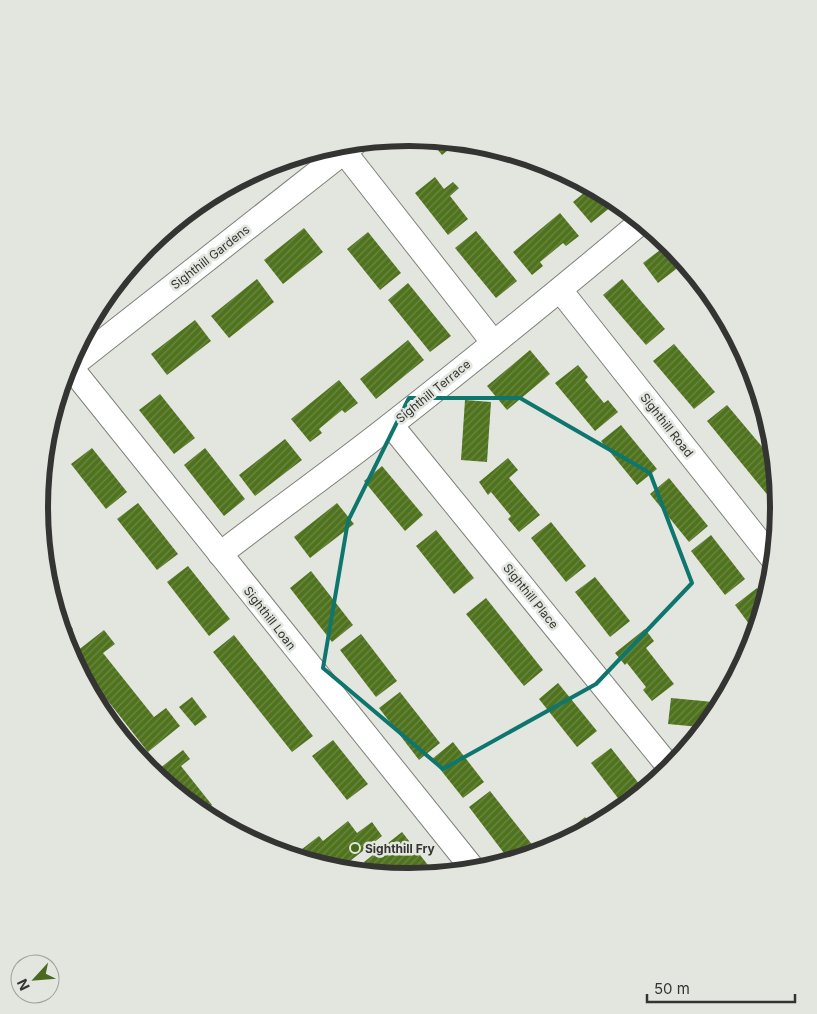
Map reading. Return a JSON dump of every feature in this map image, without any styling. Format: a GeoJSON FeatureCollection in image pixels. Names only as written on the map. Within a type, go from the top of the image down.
{"type":"FeatureCollection","features":[{"type":"Feature","properties":{"kind":"street"},"geometry":{"type":"LineString","coordinates":[[350,151],[493,342]]}},
{"type":"Feature","properties":{"kind":"street","name":"Sighthill Gardens"},"geometry":{"type":"LineString","coordinates":[[80,357],[337,153]]}},
{"type":"Feature","properties":{"kind":"street","name":"Sighthill Terrace"},"geometry":{"type":"LineString","coordinates":[[220,554],[391,425],[636,227]]}},
{"type":"Feature","properties":{"kind":"street","name":"Sighthill Road"},"geometry":{"type":"LineString","coordinates":[[560,290],[766,551]]}},
{"type":"Feature","properties":{"kind":"street","name":"Sighthill Loan"},"geometry":{"type":"LineString","coordinates":[[73,374],[468,863]]}},
{"type":"Feature","properties":{"kind":"street","name":"Sighthill Place"},"geometry":{"type":"LineString","coordinates":[[391,425],[665,761]]}},
{"type":"Feature","properties":{"kind":"highlighted area"},"geometry":{"type":"Polygon","coordinates":[[[409,398],[520,398],[650,473],[692,583],[596,684],[443,769],[323,668],[348,521],[409,398]]]}},
{"type":"Feature","properties":{"kind":"building"},"geometry":{"type":"Polygon","coordinates":[[[436,147],[450,148],[442,155],[436,147]]]}},
{"type":"Feature","properties":{"kind":"building"},"geometry":{"type":"Polygon","coordinates":[[[435,177],[444,189],[453,182],[459,188],[450,196],[468,219],[448,235],[415,193],[435,177]]]}},
{"type":"Feature","properties":{"kind":"building"},"geometry":{"type":"Polygon","coordinates":[[[585,192],[610,208],[591,223],[573,202],[585,192]]]}},
{"type":"Feature","properties":{"kind":"building"},"geometry":{"type":"Polygon","coordinates":[[[560,213],[579,236],[566,246],[563,243],[540,262],[543,266],[532,275],[513,252],[560,213]]]}},
{"type":"Feature","properties":{"kind":"building"},"geometry":{"type":"Polygon","coordinates":[[[304,228],[323,252],[283,284],[264,260],[304,228]]]}},
{"type":"Feature","properties":{"kind":"building"},"geometry":{"type":"Polygon","coordinates":[[[476,231],[517,281],[496,298],[455,248],[476,231]]]}},
{"type":"Feature","properties":{"kind":"building"},"geometry":{"type":"Polygon","coordinates":[[[368,232],[401,273],[380,290],[347,249],[368,232]]]}},
{"type":"Feature","properties":{"kind":"building"},"geometry":{"type":"Polygon","coordinates":[[[661,249],[678,267],[658,283],[643,263],[661,249]]]}},
{"type":"Feature","properties":{"kind":"building"},"geometry":{"type":"Polygon","coordinates":[[[257,279],[274,302],[229,338],[211,316],[257,279]]]}},
{"type":"Feature","properties":{"kind":"building"},"geometry":{"type":"Polygon","coordinates":[[[622,279],[665,329],[646,345],[603,295],[622,279]]]}},
{"type":"Feature","properties":{"kind":"building"},"geometry":{"type":"Polygon","coordinates":[[[408,283],[451,336],[430,352],[388,300],[408,283]]]}},
{"type":"Feature","properties":{"kind":"building"},"geometry":{"type":"Polygon","coordinates":[[[195,320],[211,341],[167,375],[151,354],[195,320]]]}},
{"type":"Feature","properties":{"kind":"building"},"geometry":{"type":"Polygon","coordinates":[[[408,340],[424,360],[376,399],[360,379],[408,340]]]}},
{"type":"Feature","properties":{"kind":"building"},"geometry":{"type":"Polygon","coordinates":[[[674,344],[715,392],[694,409],[653,361],[674,344]]]}},
{"type":"Feature","properties":{"kind":"building"},"geometry":{"type":"Polygon","coordinates":[[[530,350],[550,374],[507,410],[487,386],[530,350]]]}},
{"type":"Feature","properties":{"kind":"building"},"geometry":{"type":"Polygon","coordinates":[[[578,365],[588,377],[585,380],[604,403],[608,400],[618,412],[595,431],[555,383],[578,365]]]}},
{"type":"Feature","properties":{"kind":"building"},"geometry":{"type":"Polygon","coordinates":[[[339,380],[358,403],[345,413],[342,410],[319,429],[322,433],[310,442],[291,419],[339,380]]]}},
{"type":"Feature","properties":{"kind":"building"},"geometry":{"type":"Polygon","coordinates":[[[160,394],[195,438],[174,454],[139,410],[160,394]]]}},
{"type":"Feature","properties":{"kind":"building"},"geometry":{"type":"Polygon","coordinates":[[[465,400],[491,402],[487,462],[461,460],[465,400]]]}},
{"type":"Feature","properties":{"kind":"building"},"geometry":{"type":"Polygon","coordinates":[[[727,405],[765,450],[770,498],[707,421],[727,405]]]}},
{"type":"Feature","properties":{"kind":"building"},"geometry":{"type":"Polygon","coordinates":[[[621,425],[657,469],[637,485],[601,441],[621,425]]]}},
{"type":"Feature","properties":{"kind":"building"},"geometry":{"type":"Polygon","coordinates":[[[285,439],[302,460],[255,496],[239,475],[285,439]]]}},
{"type":"Feature","properties":{"kind":"building"},"geometry":{"type":"Polygon","coordinates":[[[92,448],[127,492],[106,509],[71,464],[92,448]]]}},
{"type":"Feature","properties":{"kind":"building"},"geometry":{"type":"Polygon","coordinates":[[[205,448],[245,499],[224,516],[184,465],[205,448]]]}},
{"type":"Feature","properties":{"kind":"building"},"geometry":{"type":"Polygon","coordinates":[[[508,458],[518,470],[509,478],[540,515],[519,532],[508,519],[511,516],[491,492],[488,495],[479,482],[508,458]]]}},
{"type":"Feature","properties":{"kind":"building"},"geometry":{"type":"Polygon","coordinates":[[[382,466],[423,515],[405,531],[364,481],[382,466]]]}},
{"type":"Feature","properties":{"kind":"building"},"geometry":{"type":"Polygon","coordinates":[[[669,478],[708,526],[689,542],[650,494],[669,478]]]}},
{"type":"Feature","properties":{"kind":"building"},"geometry":{"type":"Polygon","coordinates":[[[138,503],[178,554],[157,570],[117,519],[138,503]]]}},
{"type":"Feature","properties":{"kind":"building"},"geometry":{"type":"Polygon","coordinates":[[[337,503],[354,524],[310,558],[294,537],[337,503]]]}},
{"type":"Feature","properties":{"kind":"building"},"geometry":{"type":"Polygon","coordinates":[[[551,522],[586,566],[566,582],[531,538],[551,522]]]}},
{"type":"Feature","properties":{"kind":"building"},"geometry":{"type":"Polygon","coordinates":[[[436,530],[474,578],[454,594],[416,546],[436,530]]]}},
{"type":"Feature","properties":{"kind":"building"},"geometry":{"type":"Polygon","coordinates":[[[711,535],[745,579],[725,595],[691,551],[711,535]]]}},
{"type":"Feature","properties":{"kind":"building"},"geometry":{"type":"Polygon","coordinates":[[[188,566],[230,619],[209,636],[167,582],[188,566]]]}},
{"type":"Feature","properties":{"kind":"building"},"geometry":{"type":"Polygon","coordinates":[[[311,571],[353,625],[332,642],[290,588],[311,571]]]}},
{"type":"Feature","properties":{"kind":"building"},"geometry":{"type":"Polygon","coordinates":[[[595,577],[630,621],[610,637],[575,592],[595,577]]]}},
{"type":"Feature","properties":{"kind":"building"},"geometry":{"type":"Polygon","coordinates":[[[757,588],[759,591],[749,625],[735,605],[757,588]]]}},
{"type":"Feature","properties":{"kind":"building"},"geometry":{"type":"Polygon","coordinates":[[[486,598],[543,670],[524,686],[466,614],[486,598]]]}},
{"type":"Feature","properties":{"kind":"building"},"geometry":{"type":"Polygon","coordinates":[[[66,621],[73,629],[70,631],[66,621]]]}},
{"type":"Feature","properties":{"kind":"building"},"geometry":{"type":"Polygon","coordinates":[[[645,629],[654,641],[646,648],[674,684],[652,701],[643,690],[646,687],[627,663],[625,665],[615,653],[645,629]]]}},
{"type":"Feature","properties":{"kind":"building"},"geometry":{"type":"Polygon","coordinates":[[[104,630],[115,644],[103,653],[154,717],[166,708],[180,726],[148,752],[92,681],[78,651],[104,630]]]}},
{"type":"Feature","properties":{"kind":"building"},"geometry":{"type":"Polygon","coordinates":[[[361,634],[397,681],[376,697],[340,650],[361,634]]]}},
{"type":"Feature","properties":{"kind":"building"},"geometry":{"type":"Polygon","coordinates":[[[234,635],[313,736],[292,752],[213,652],[234,635]]]}},
{"type":"Feature","properties":{"kind":"building"},"geometry":{"type":"Polygon","coordinates":[[[558,683],[597,731],[577,747],[539,699],[558,683]]]}},
{"type":"Feature","properties":{"kind":"building"},"geometry":{"type":"Polygon","coordinates":[[[400,692],[440,743],[419,760],[379,708],[400,692]]]}},
{"type":"Feature","properties":{"kind":"building"},"geometry":{"type":"Polygon","coordinates":[[[192,697],[207,717],[195,726],[179,707],[192,697]]]}},
{"type":"Feature","properties":{"kind":"building"},"geometry":{"type":"Polygon","coordinates":[[[671,698],[713,702],[695,727],[668,724],[671,698]]]}},
{"type":"Feature","properties":{"kind":"building"},"geometry":{"type":"Polygon","coordinates":[[[333,740],[368,784],[347,800],[312,756],[333,740]]]}},
{"type":"Feature","properties":{"kind":"building"},"geometry":{"type":"Polygon","coordinates":[[[453,742],[484,782],[463,798],[432,759],[453,742]]]}},
{"type":"Feature","properties":{"kind":"building"},"geometry":{"type":"Polygon","coordinates":[[[611,748],[639,784],[619,800],[591,763],[611,748]]]}},
{"type":"Feature","properties":{"kind":"building"},"geometry":{"type":"Polygon","coordinates":[[[183,750],[190,759],[181,766],[212,805],[208,807],[160,768],[183,750]]]}},
{"type":"Feature","properties":{"kind":"building"},"geometry":{"type":"Polygon","coordinates":[[[490,791],[533,846],[505,855],[469,807],[490,791]]]}},
{"type":"Feature","properties":{"kind":"building"},"geometry":{"type":"Polygon","coordinates":[[[585,817],[588,821],[568,831],[566,832],[585,817]]]}},
{"type":"Feature","properties":{"kind":"building"},"geometry":{"type":"Polygon","coordinates":[[[348,821],[357,833],[372,822],[382,836],[348,863],[299,851],[319,836],[323,841],[348,821]]]}},
{"type":"Feature","properties":{"kind":"building"},"geometry":{"type":"Polygon","coordinates":[[[402,832],[430,867],[385,867],[367,866],[364,862],[402,832]]]}},
{"type":"Feature","properties":{"kind":"place","name":"Sighthill Fry"},"geometry":{"type":"Point","coordinates":[355,848]}}]}
